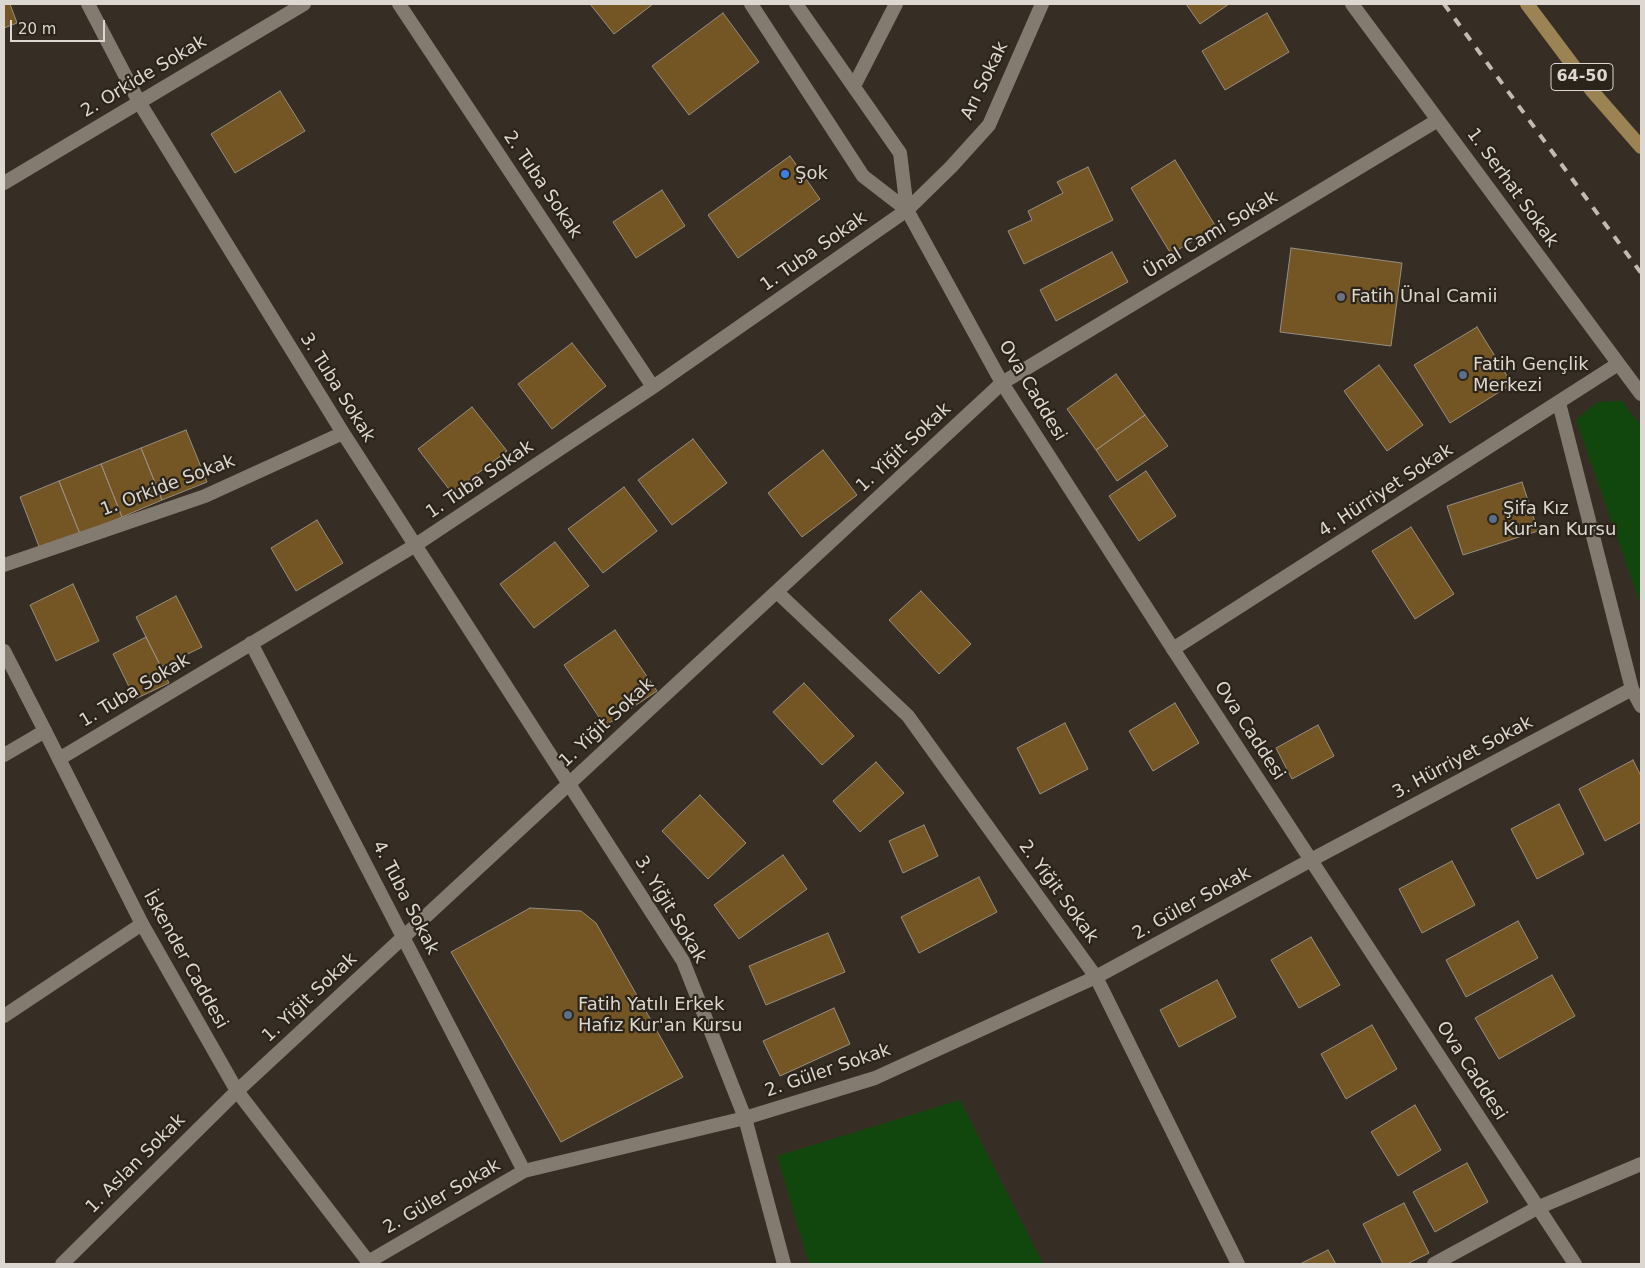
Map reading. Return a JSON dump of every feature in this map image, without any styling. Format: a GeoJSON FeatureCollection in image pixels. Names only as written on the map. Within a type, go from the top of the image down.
{"type":"FeatureCollection","features":[{"type":"Feature","properties":{"kind":"main road","name":"64-50"},"geometry":{"type":"LineString","coordinates":[[1527,4],[1593,92],[1641,147]]}},
{"type":"Feature","properties":{"kind":"street","name":"3. Tuba Sokak"},"geometry":{"type":"LineString","coordinates":[[88,4],[139,102],[414,546],[568,784]]}},
{"type":"Feature","properties":{"kind":"street","name":"2. Orkide Sokak"},"geometry":{"type":"LineString","coordinates":[[4,183],[304,4]]}},
{"type":"Feature","properties":{"kind":"street","name":"2. Tuba Sokak"},"geometry":{"type":"LineString","coordinates":[[399,4],[653,387]]}},
{"type":"Feature","properties":{"kind":"street","name":"Ova Caddesi"},"geometry":{"type":"LineString","coordinates":[[751,4],[863,176],[907,210]]}},
{"type":"Feature","properties":{"kind":"street","name":"Ova Caddesi"},"geometry":{"type":"LineString","coordinates":[[796,4],[900,153],[907,210],[1002,383],[1173,649],[1575,1264]]}},
{"type":"Feature","properties":{"kind":"street"},"geometry":{"type":"LineString","coordinates":[[854,86],[896,4]]}},
{"type":"Feature","properties":{"kind":"street","name":"Arı Sokak"},"geometry":{"type":"LineString","coordinates":[[907,210],[951,167],[989,125],[1042,4]]}},
{"type":"Feature","properties":{"kind":"street","name":"1. Serhat Sokak"},"geometry":{"type":"LineString","coordinates":[[1352,4],[1641,394]]}},
{"type":"Feature","properties":{"kind":"street","name":"Ünal Cami Sokak"},"geometry":{"type":"LineString","coordinates":[[1002,383],[1438,120]]}},
{"type":"Feature","properties":{"kind":"street","name":"1. Tuba Sokak"},"geometry":{"type":"LineString","coordinates":[[59,759],[414,546],[653,387],[907,210]]}},
{"type":"Feature","properties":{"kind":"street","name":"4. Hürriyet Sokak"},"geometry":{"type":"LineString","coordinates":[[1173,649],[1618,364]]}},
{"type":"Feature","properties":{"kind":"street","name":"1. Yiğit Sokak"},"geometry":{"type":"LineString","coordinates":[[237,1091],[1002,383]]}},
{"type":"Feature","properties":{"kind":"street"},"geometry":{"type":"LineString","coordinates":[[1559,403],[1632,689],[1641,706]]}},
{"type":"Feature","properties":{"kind":"street","name":"1. Orkide Sokak"},"geometry":{"type":"LineString","coordinates":[[4,565],[205,496],[343,433]]}},
{"type":"Feature","properties":{"kind":"street","name":"2. Yiğit Sokak"},"geometry":{"type":"LineString","coordinates":[[777,592],[908,716],[1096,977],[1238,1264]]}},
{"type":"Feature","properties":{"kind":"street","name":"4. Tuba Sokak"},"geometry":{"type":"LineString","coordinates":[[251,643],[524,1171]]}},
{"type":"Feature","properties":{"kind":"street","name":"İskender Caddesi"},"geometry":{"type":"LineString","coordinates":[[4,651],[142,924],[237,1091],[369,1263]]}},
{"type":"Feature","properties":{"kind":"street","name":"3. Hürriyet Sokak"},"geometry":{"type":"LineString","coordinates":[[1311,860],[1632,689]]}},
{"type":"Feature","properties":{"kind":"street"},"geometry":{"type":"LineString","coordinates":[[4,755],[46,731]]}},
{"type":"Feature","properties":{"kind":"street","name":"3. Yiğit Sokak"},"geometry":{"type":"LineString","coordinates":[[568,784],[684,961],[745,1118],[784,1264]]}},
{"type":"Feature","properties":{"kind":"street","name":"2. Güler Sokak"},"geometry":{"type":"LineString","coordinates":[[369,1263],[524,1171],[745,1118],[875,1078],[1096,977],[1311,860]]}},
{"type":"Feature","properties":{"kind":"street"},"geometry":{"type":"LineString","coordinates":[[4,1016],[142,924]]}},
{"type":"Feature","properties":{"kind":"street","name":"1. Aslan Sokak"},"geometry":{"type":"LineString","coordinates":[[62,1264],[237,1091]]}},
{"type":"Feature","properties":{"kind":"street"},"geometry":{"type":"LineString","coordinates":[[1434,1264],[1537,1208],[1641,1164]]}},
{"type":"Feature","properties":{"kind":"green space"},"geometry":{"type":"Polygon","coordinates":[[[1622,401],[1641,426],[1641,606],[1576,420],[1597,402],[1622,401]]]}},
{"type":"Feature","properties":{"kind":"green space"},"geometry":{"type":"Polygon","coordinates":[[[960,1100],[1043,1264],[809,1264],[777,1156],[960,1100]]]}},
{"type":"Feature","properties":{"kind":"building"},"geometry":{"type":"Polygon","coordinates":[[[4,4],[10,4],[17,23],[4,28],[4,4]]]}},
{"type":"Feature","properties":{"kind":"building"},"geometry":{"type":"Polygon","coordinates":[[[590,4],[653,4],[614,34],[590,4]]]}},
{"type":"Feature","properties":{"kind":"building"},"geometry":{"type":"Polygon","coordinates":[[[1186,4],[1229,4],[1200,24],[1186,4]]]}},
{"type":"Feature","properties":{"kind":"building"},"geometry":{"type":"Polygon","coordinates":[[[723,13],[759,62],[689,115],[652,66],[723,13]]]}},
{"type":"Feature","properties":{"kind":"building"},"geometry":{"type":"Polygon","coordinates":[[[1267,13],[1289,52],[1225,90],[1202,51],[1267,13]]]}},
{"type":"Feature","properties":{"kind":"building"},"geometry":{"type":"Polygon","coordinates":[[[280,91],[305,131],[235,173],[211,134],[280,91]]]}},
{"type":"Feature","properties":{"kind":"building"},"geometry":{"type":"Polygon","coordinates":[[[790,156],[820,199],[738,258],[708,215],[790,156]]]}},
{"type":"Feature","properties":{"kind":"building"},"geometry":{"type":"Polygon","coordinates":[[[1175,160],[1216,227],[1171,254],[1131,188],[1175,160]]]}},
{"type":"Feature","properties":{"kind":"building"},"geometry":{"type":"Polygon","coordinates":[[[1088,167],[1113,220],[1024,264],[1008,231],[1032,220],[1028,211],[1063,193],[1057,182],[1088,167]]]}},
{"type":"Feature","properties":{"kind":"building"},"geometry":{"type":"Polygon","coordinates":[[[662,190],[685,226],[636,258],[613,222],[662,190]]]}},
{"type":"Feature","properties":{"kind":"building","name":"Fatih Ünal Camii"},"geometry":{"type":"Polygon","coordinates":[[[1291,248],[1402,263],[1391,346],[1280,332],[1291,248]]]}},
{"type":"Feature","properties":{"kind":"building"},"geometry":{"type":"Polygon","coordinates":[[[1112,252],[1128,282],[1056,321],[1040,290],[1112,252]]]}},
{"type":"Feature","properties":{"kind":"building","name":"Fatih Gençlik Merkezi"},"geometry":{"type":"Polygon","coordinates":[[[1477,327],[1512,384],[1450,423],[1414,365],[1477,327]]]}},
{"type":"Feature","properties":{"kind":"building"},"geometry":{"type":"Polygon","coordinates":[[[572,343],[606,386],[552,429],[518,384],[572,343]]]}},
{"type":"Feature","properties":{"kind":"building"},"geometry":{"type":"Polygon","coordinates":[[[1379,365],[1423,425],[1387,451],[1344,391],[1379,365]]]}},
{"type":"Feature","properties":{"kind":"building"},"geometry":{"type":"Polygon","coordinates":[[[1116,374],[1145,415],[1096,450],[1067,409],[1116,374]]]}},
{"type":"Feature","properties":{"kind":"building"},"geometry":{"type":"Polygon","coordinates":[[[472,407],[507,451],[452,493],[418,449],[472,407]]]}},
{"type":"Feature","properties":{"kind":"building"},"geometry":{"type":"Polygon","coordinates":[[[1145,415],[1168,446],[1117,481],[1096,450],[1145,415]]]}},
{"type":"Feature","properties":{"kind":"building"},"geometry":{"type":"Polygon","coordinates":[[[186,430],[207,482],[162,500],[141,448],[186,430]]]}},
{"type":"Feature","properties":{"kind":"building"},"geometry":{"type":"Polygon","coordinates":[[[693,439],[727,483],[672,525],[638,480],[693,439]]]}},
{"type":"Feature","properties":{"kind":"building"},"geometry":{"type":"Polygon","coordinates":[[[141,448],[162,500],[122,517],[101,464],[141,448]]]}},
{"type":"Feature","properties":{"kind":"building"},"geometry":{"type":"Polygon","coordinates":[[[823,450],[857,495],[802,537],[768,493],[823,450]]]}},
{"type":"Feature","properties":{"kind":"building"},"geometry":{"type":"Polygon","coordinates":[[[101,464],[122,517],[80,534],[59,481],[101,464]]]}},
{"type":"Feature","properties":{"kind":"building"},"geometry":{"type":"Polygon","coordinates":[[[1146,471],[1176,516],[1139,541],[1109,496],[1146,471]]]}},
{"type":"Feature","properties":{"kind":"building"},"geometry":{"type":"Polygon","coordinates":[[[59,481],[80,534],[40,549],[20,497],[59,481]]]}},
{"type":"Feature","properties":{"kind":"building","name":"Şifa Kız Kur'an Kursu"},"geometry":{"type":"Polygon","coordinates":[[[1522,482],[1538,531],[1463,555],[1447,506],[1522,482]]]}},
{"type":"Feature","properties":{"kind":"building"},"geometry":{"type":"Polygon","coordinates":[[[624,487],[657,531],[603,573],[568,529],[624,487]]]}},
{"type":"Feature","properties":{"kind":"building"},"geometry":{"type":"Polygon","coordinates":[[[317,520],[343,563],[296,591],[271,548],[317,520]]]}},
{"type":"Feature","properties":{"kind":"building"},"geometry":{"type":"Polygon","coordinates":[[[1411,527],[1454,594],[1415,619],[1372,551],[1411,527]]]}},
{"type":"Feature","properties":{"kind":"building"},"geometry":{"type":"Polygon","coordinates":[[[555,542],[589,586],[534,628],[500,584],[555,542]]]}},
{"type":"Feature","properties":{"kind":"building"},"geometry":{"type":"Polygon","coordinates":[[[73,584],[99,641],[56,661],[30,605],[73,584]]]}},
{"type":"Feature","properties":{"kind":"building"},"geometry":{"type":"Polygon","coordinates":[[[921,591],[971,644],[939,674],[889,620],[921,591]]]}},
{"type":"Feature","properties":{"kind":"building"},"geometry":{"type":"Polygon","coordinates":[[[176,596],[202,647],[161,667],[136,617],[176,596]]]}},
{"type":"Feature","properties":{"kind":"building"},"geometry":{"type":"Polygon","coordinates":[[[615,630],[657,691],[605,726],[564,665],[615,630]]]}},
{"type":"Feature","properties":{"kind":"building"},"geometry":{"type":"Polygon","coordinates":[[[146,637],[169,683],[135,699],[113,654],[146,637]]]}},
{"type":"Feature","properties":{"kind":"building"},"geometry":{"type":"Polygon","coordinates":[[[804,683],[854,736],[822,765],[773,712],[804,683]]]}},
{"type":"Feature","properties":{"kind":"building"},"geometry":{"type":"Polygon","coordinates":[[[1175,703],[1199,743],[1153,771],[1129,731],[1175,703]]]}},
{"type":"Feature","properties":{"kind":"building"},"geometry":{"type":"Polygon","coordinates":[[[1065,723],[1088,769],[1040,794],[1017,748],[1065,723]]]}},
{"type":"Feature","properties":{"kind":"building"},"geometry":{"type":"Polygon","coordinates":[[[1318,725],[1334,756],[1292,779],[1276,748],[1318,725]]]}},
{"type":"Feature","properties":{"kind":"building"},"geometry":{"type":"Polygon","coordinates":[[[1633,760],[1641,776],[1641,822],[1605,841],[1579,789],[1633,760]]]}},
{"type":"Feature","properties":{"kind":"building"},"geometry":{"type":"Polygon","coordinates":[[[876,762],[904,793],[860,832],[833,801],[876,762]]]}},
{"type":"Feature","properties":{"kind":"building"},"geometry":{"type":"Polygon","coordinates":[[[700,795],[746,843],[708,879],[662,831],[700,795]]]}},
{"type":"Feature","properties":{"kind":"building"},"geometry":{"type":"Polygon","coordinates":[[[1559,804],[1584,854],[1537,879],[1511,829],[1559,804]]]}},
{"type":"Feature","properties":{"kind":"building"},"geometry":{"type":"Polygon","coordinates":[[[924,825],[938,856],[903,873],[889,841],[924,825]]]}},
{"type":"Feature","properties":{"kind":"building"},"geometry":{"type":"Polygon","coordinates":[[[783,855],[807,889],[739,939],[714,905],[783,855]]]}},
{"type":"Feature","properties":{"kind":"building"},"geometry":{"type":"Polygon","coordinates":[[[1452,861],[1475,905],[1422,933],[1399,889],[1452,861]]]}},
{"type":"Feature","properties":{"kind":"building"},"geometry":{"type":"Polygon","coordinates":[[[979,877],[997,912],[919,953],[901,917],[979,877]]]}},
{"type":"Feature","properties":{"kind":"building","name":"Fatih Yatılı Erkek Hafız Kur'an Kursu"},"geometry":{"type":"Polygon","coordinates":[[[530,908],[581,911],[596,923],[683,1077],[561,1142],[451,952],[530,908]]]}},
{"type":"Feature","properties":{"kind":"building"},"geometry":{"type":"Polygon","coordinates":[[[1518,921],[1538,958],[1466,997],[1446,960],[1518,921]]]}},
{"type":"Feature","properties":{"kind":"building"},"geometry":{"type":"Polygon","coordinates":[[[828,933],[845,972],[766,1005],[749,966],[828,933]]]}},
{"type":"Feature","properties":{"kind":"building"},"geometry":{"type":"Polygon","coordinates":[[[1311,937],[1340,985],[1299,1008],[1271,960],[1311,937]]]}},
{"type":"Feature","properties":{"kind":"building"},"geometry":{"type":"Polygon","coordinates":[[[1552,975],[1575,1016],[1499,1059],[1475,1018],[1552,975]]]}},
{"type":"Feature","properties":{"kind":"building"},"geometry":{"type":"Polygon","coordinates":[[[1217,980],[1236,1017],[1179,1047],[1160,1010],[1217,980]]]}},
{"type":"Feature","properties":{"kind":"building"},"geometry":{"type":"Polygon","coordinates":[[[834,1008],[850,1044],[780,1076],[763,1041],[834,1008]]]}},
{"type":"Feature","properties":{"kind":"building"},"geometry":{"type":"Polygon","coordinates":[[[1372,1025],[1397,1069],[1346,1099],[1321,1054],[1372,1025]]]}},
{"type":"Feature","properties":{"kind":"building"},"geometry":{"type":"Polygon","coordinates":[[[1415,1105],[1441,1150],[1398,1176],[1371,1132],[1415,1105]]]}},
{"type":"Feature","properties":{"kind":"building"},"geometry":{"type":"Polygon","coordinates":[[[1467,1163],[1488,1202],[1435,1232],[1413,1192],[1467,1163]]]}},
{"type":"Feature","properties":{"kind":"building"},"geometry":{"type":"Polygon","coordinates":[[[1404,1203],[1429,1253],[1407,1264],[1383,1264],[1363,1224],[1404,1203]]]}},
{"type":"Feature","properties":{"kind":"building"},"geometry":{"type":"Polygon","coordinates":[[[1328,1250],[1336,1264],[1300,1264],[1328,1250]]]}},
{"type":"Feature","properties":{"kind":"railway"},"geometry":{"type":"LineString","coordinates":[[1444,4],[1641,273]]}},
{"type":"Feature","properties":{"kind":"place","name":"Şok"},"geometry":{"type":"Point","coordinates":[785,174]}},
{"type":"Feature","properties":{"kind":"place","name":"Fatih Ünal Camii"},"geometry":{"type":"Point","coordinates":[1341,297]}},
{"type":"Feature","properties":{"kind":"place","name":"Fatih Gençlik Merkezi"},"geometry":{"type":"Point","coordinates":[1463,375]}},
{"type":"Feature","properties":{"kind":"place","name":"Şifa Kız Kur'an Kursu"},"geometry":{"type":"Point","coordinates":[1493,519]}},
{"type":"Feature","properties":{"kind":"place","name":"Fatih Yatılı Erkek Hafız Kur'an Kursu"},"geometry":{"type":"Point","coordinates":[568,1015]}}]}
